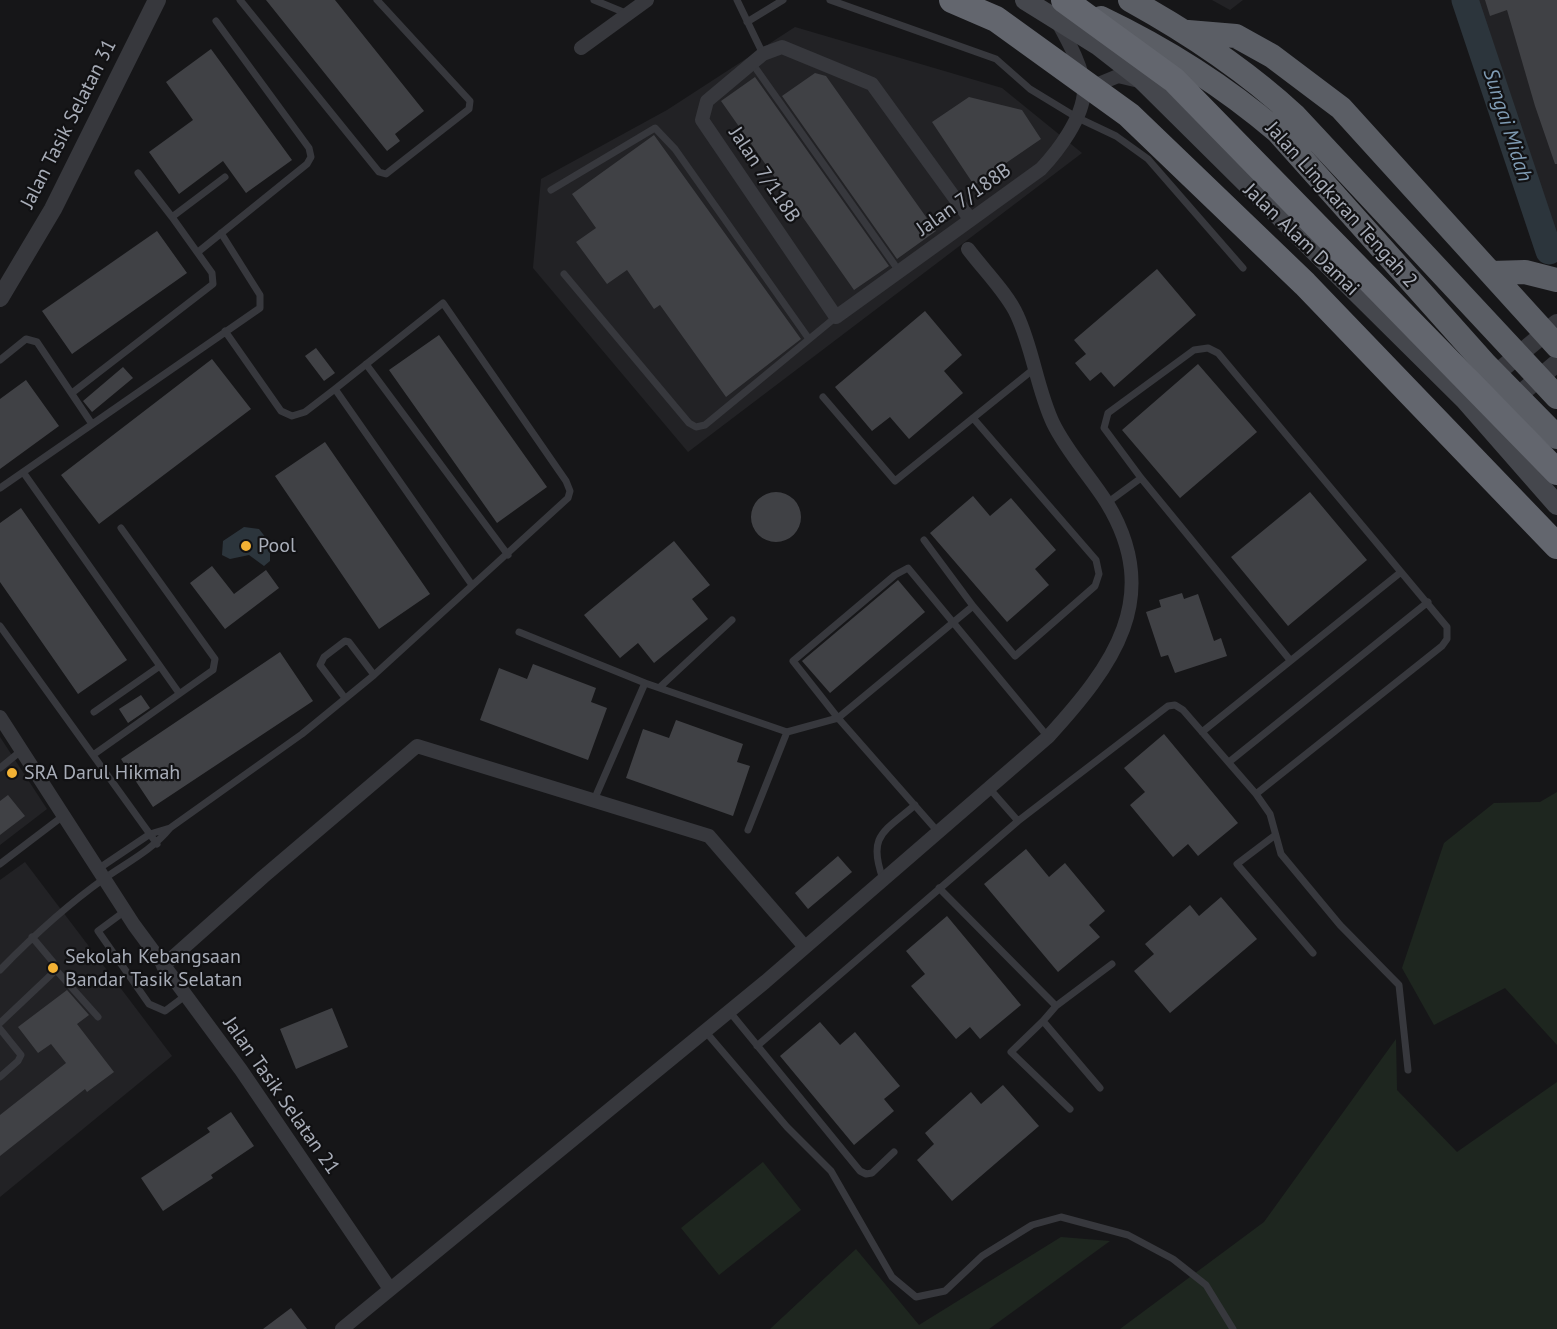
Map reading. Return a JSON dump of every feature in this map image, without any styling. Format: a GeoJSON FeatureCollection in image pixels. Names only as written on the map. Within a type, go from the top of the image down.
{"type":"FeatureCollection","features":[{"type":"Feature","properties":{"kind":"highway"},"geometry":{"type":"LineString","coordinates":[[952,0],[996,19],[1129,115],[1305,284],[1557,546]]}},
{"type":"Feature","properties":{"kind":"highway","name":"Jalan Lingkaran Tengah 2"},"geometry":{"type":"LineString","coordinates":[[1130,0],[1186,32],[1248,76],[1486,365],[1557,437]]}},
{"type":"Feature","properties":{"kind":"highway"},"geometry":{"type":"LineString","coordinates":[[1060,6],[1174,80],[1557,472]]}},
{"type":"Feature","properties":{"kind":"highway","name":"Jalan Lingkaran Tengah 2"},"geometry":{"type":"LineString","coordinates":[[1060,6],[1125,30],[1179,59],[1243,102],[1286,123],[1557,397]]}},
{"type":"Feature","properties":{"kind":"highway"},"geometry":{"type":"LineString","coordinates":[[1186,32],[1236,36],[1272,56],[1309,82],[1365,132],[1491,273],[1553,334]]}},
{"type":"Feature","properties":{"kind":"highway"},"geometry":{"type":"LineString","coordinates":[[1491,273],[1525,272],[1557,280]]}},
{"type":"Feature","properties":{"kind":"main road","name":"Jalan Alam Damai"},"geometry":{"type":"LineString","coordinates":[[1025,0],[1060,6],[1099,46],[1144,82],[1465,400],[1557,505]]}},
{"type":"Feature","properties":{"kind":"street","name":"Jalan Tasik Selatan 31"},"geometry":{"type":"LineString","coordinates":[[0,298],[53,209],[157,0]]}},
{"type":"Feature","properties":{"kind":"street"},"geometry":{"type":"LineString","coordinates":[[581,48],[647,0]]}},
{"type":"Feature","properties":{"kind":"street"},"geometry":{"type":"LineString","coordinates":[[1060,6],[1084,91],[1118,76],[1144,82]]}},
{"type":"Feature","properties":{"kind":"street"},"geometry":{"type":"LineString","coordinates":[[757,58],[782,47],[872,84],[970,219]]}},
{"type":"Feature","properties":{"kind":"street","name":"Jalan 7/118B"},"geometry":{"type":"LineString","coordinates":[[757,58],[707,101],[702,120],[836,317]]}},
{"type":"Feature","properties":{"kind":"street","name":"Jalan 7/188B"},"geometry":{"type":"LineString","coordinates":[[836,317],[1041,169],[1057,152],[1076,117],[1084,91]]}},
{"type":"Feature","properties":{"kind":"street"},"geometry":{"type":"LineString","coordinates":[[342,1329],[729,1011],[1048,737],[1083,699],[1112,653],[1130,612],[1133,576],[1127,544],[1107,503],[1053,423],[1017,313],[968,249]]}},
{"type":"Feature","properties":{"kind":"street"},"geometry":{"type":"LineString","coordinates":[[1465,400],[1553,334]]}},
{"type":"Feature","properties":{"kind":"street"},"geometry":{"type":"LineString","coordinates":[[1485,424],[1557,363]]}},
{"type":"Feature","properties":{"kind":"street","name":"Jalan Tasik Selatan 21"},"geometry":{"type":"LineString","coordinates":[[0,717],[163,966],[261,1099],[390,1289]]}},
{"type":"Feature","properties":{"kind":"street"},"geometry":{"type":"LineString","coordinates":[[163,966],[262,877],[417,746],[709,836],[805,947]]}},
{"type":"Feature","properties":{"kind":"lane"},"geometry":{"type":"LineString","coordinates":[[240,0],[379,172],[386,174],[468,109],[470,101],[377,0]]}},
{"type":"Feature","properties":{"kind":"lane"},"geometry":{"type":"LineString","coordinates":[[594,0],[628,14]]}},
{"type":"Feature","properties":{"kind":"lane"},"geometry":{"type":"LineString","coordinates":[[737,0],[747,22],[757,58],[898,271]]}},
{"type":"Feature","properties":{"kind":"lane"},"geometry":{"type":"LineString","coordinates":[[747,22],[783,0]]}},
{"type":"Feature","properties":{"kind":"lane"},"geometry":{"type":"LineString","coordinates":[[830,0],[996,59],[1030,88],[1076,117],[1116,136],[1148,159],[1243,268]]}},
{"type":"Feature","properties":{"kind":"lane"},"geometry":{"type":"LineString","coordinates":[[198,252],[307,164],[311,157],[309,148],[216,21]]}},
{"type":"Feature","properties":{"kind":"lane"},"geometry":{"type":"LineString","coordinates":[[551,190],[655,128],[675,149],[809,339]]}},
{"type":"Feature","properties":{"kind":"lane"},"geometry":{"type":"LineString","coordinates":[[72,393],[213,285],[212,273],[198,252],[138,173]]}},
{"type":"Feature","properties":{"kind":"lane"},"geometry":{"type":"LineString","coordinates":[[172,217],[225,177]]}},
{"type":"Feature","properties":{"kind":"lane"},"geometry":{"type":"LineString","coordinates":[[0,488],[260,308],[262,299],[221,233]]}},
{"type":"Feature","properties":{"kind":"lane"},"geometry":{"type":"LineString","coordinates":[[564,274],[689,423],[696,427],[705,425],[836,317]]}},
{"type":"Feature","properties":{"kind":"lane"},"geometry":{"type":"LineString","coordinates":[[101,874],[158,844],[170,828],[302,734],[374,675],[508,555],[568,498],[570,491],[566,481],[443,303],[335,389],[304,412],[292,416],[281,411],[225,331]]}},
{"type":"Feature","properties":{"kind":"lane"},"geometry":{"type":"LineString","coordinates":[[0,360],[26,339],[32,339],[92,424]]}},
{"type":"Feature","properties":{"kind":"lane"},"geometry":{"type":"LineString","coordinates":[[1256,794],[1442,646],[1447,639],[1447,627],[1218,353],[1208,348],[1194,350],[1108,413],[1104,428],[1141,478],[1290,660]]}},
{"type":"Feature","properties":{"kind":"lane"},"geometry":{"type":"LineString","coordinates":[[366,364],[508,555]]}},
{"type":"Feature","properties":{"kind":"lane"},"geometry":{"type":"LineString","coordinates":[[823,397],[895,481],[1036,368]]}},
{"type":"Feature","properties":{"kind":"lane"},"geometry":{"type":"LineString","coordinates":[[335,389],[472,585]]}},
{"type":"Feature","properties":{"kind":"lane"},"geometry":{"type":"LineString","coordinates":[[924,540],[973,606],[1015,656],[1095,586],[1099,574],[1096,560],[973,418]]}},
{"type":"Feature","properties":{"kind":"lane"},"geometry":{"type":"LineString","coordinates":[[22,472],[179,693]]}},
{"type":"Feature","properties":{"kind":"lane"},"geometry":{"type":"LineString","coordinates":[[1107,503],[1141,478]]}},
{"type":"Feature","properties":{"kind":"lane"},"geometry":{"type":"LineString","coordinates":[[93,755],[213,670],[215,659],[121,528]]}},
{"type":"Feature","properties":{"kind":"lane"},"geometry":{"type":"LineString","coordinates":[[939,832],[838,717],[793,661],[887,582],[908,568],[1048,737]]}},
{"type":"Feature","properties":{"kind":"lane"},"geometry":{"type":"LineString","coordinates":[[1202,732],[1401,572]]}},
{"type":"Feature","properties":{"kind":"lane"},"geometry":{"type":"LineString","coordinates":[[1229,762],[1428,603]]}},
{"type":"Feature","properties":{"kind":"lane"},"geometry":{"type":"LineString","coordinates":[[519,632],[645,683],[787,732],[838,717],[973,606]]}},
{"type":"Feature","properties":{"kind":"lane"},"geometry":{"type":"LineString","coordinates":[[660,687],[732,620]]}},
{"type":"Feature","properties":{"kind":"lane"},"geometry":{"type":"LineString","coordinates":[[0,626],[158,844]]}},
{"type":"Feature","properties":{"kind":"lane"},"geometry":{"type":"LineString","coordinates":[[345,698],[320,665],[324,657],[345,641],[349,642],[374,675]]}},
{"type":"Feature","properties":{"kind":"lane"},"geometry":{"type":"LineString","coordinates":[[94,712],[160,666]]}},
{"type":"Feature","properties":{"kind":"lane"},"geometry":{"type":"LineString","coordinates":[[594,800],[645,683]]}},
{"type":"Feature","properties":{"kind":"lane"},"geometry":{"type":"LineString","coordinates":[[757,1046],[1018,821],[1168,706],[1175,705],[1183,710],[1256,794],[1270,814],[1274,836],[1281,854],[1340,925],[1399,985],[1408,1070]]}},
{"type":"Feature","properties":{"kind":"lane"},"geometry":{"type":"LineString","coordinates":[[748,830],[787,732]]}},
{"type":"Feature","properties":{"kind":"lane"},"geometry":{"type":"LineString","coordinates":[[0,768],[22,750]]}},
{"type":"Feature","properties":{"kind":"lane"},"geometry":{"type":"LineString","coordinates":[[989,788],[1018,821]]}},
{"type":"Feature","properties":{"kind":"lane"},"geometry":{"type":"LineString","coordinates":[[883,879],[876,860],[876,845],[882,833],[915,805]]}},
{"type":"Feature","properties":{"kind":"lane"},"geometry":{"type":"LineString","coordinates":[[0,864],[63,816]]}},
{"type":"Feature","properties":{"kind":"lane"},"geometry":{"type":"LineString","coordinates":[[0,970],[32,937],[101,874],[150,834],[170,828]]}},
{"type":"Feature","properties":{"kind":"lane"},"geometry":{"type":"LineString","coordinates":[[1274,836],[1237,864],[1313,953]]}},
{"type":"Feature","properties":{"kind":"lane"},"geometry":{"type":"LineString","coordinates":[[939,888],[1056,1006]]}},
{"type":"Feature","properties":{"kind":"lane"},"geometry":{"type":"LineString","coordinates":[[98,932],[125,910]]}},
{"type":"Feature","properties":{"kind":"lane"},"geometry":{"type":"LineString","coordinates":[[93,923],[151,1006],[165,1011],[185,996]]}},
{"type":"Feature","properties":{"kind":"lane"},"geometry":{"type":"LineString","coordinates":[[32,937],[54,962],[56,970],[98,1017]]}},
{"type":"Feature","properties":{"kind":"lane"},"geometry":{"type":"LineString","coordinates":[[1070,1109],[1011,1052],[1056,1006],[1112,964]]}},
{"type":"Feature","properties":{"kind":"lane"},"geometry":{"type":"LineString","coordinates":[[0,1023],[56,970]]}},
{"type":"Feature","properties":{"kind":"lane"},"geometry":{"type":"LineString","coordinates":[[729,1011],[860,1171],[866,1174],[872,1173],[894,1152]]}},
{"type":"Feature","properties":{"kind":"lane"},"geometry":{"type":"LineString","coordinates":[[1043,1021],[1100,1088]]}},
{"type":"Feature","properties":{"kind":"lane"},"geometry":{"type":"LineString","coordinates":[[0,1029],[21,1055],[18,1062],[0,1077]]}},
{"type":"Feature","properties":{"kind":"lane"},"geometry":{"type":"LineString","coordinates":[[705,1031],[787,1127],[831,1172],[892,1277],[916,1297],[945,1291],[982,1256],[1032,1225],[1061,1217],[1128,1235],[1173,1259],[1206,1285],[1233,1329]]}},
{"type":"Feature","properties":{"kind":"shaded area"},"geometry":{"type":"Polygon","coordinates":[[[1212,0],[1243,0],[1230,10],[1212,0]]]}},
{"type":"Feature","properties":{"kind":"shaded area"},"geometry":{"type":"Polygon","coordinates":[[[1477,0],[1557,0],[1557,235],[1477,0]]]}},
{"type":"Feature","properties":{"kind":"shaded area"},"geometry":{"type":"Polygon","coordinates":[[[795,27],[1002,88],[1082,153],[688,452],[533,268],[541,179],[667,110],[795,27]]]}},
{"type":"Feature","properties":{"kind":"shaded area","name":"Pool"},"geometry":{"type":"Polygon","coordinates":[[[244,527],[259,529],[270,543],[270,561],[264,566],[249,555],[230,559],[222,555],[223,541],[244,527]]]}},
{"type":"Feature","properties":{"kind":"shaded area","name":"SRA Darul Hikmah"},"geometry":{"type":"Polygon","coordinates":[[[0,737],[47,809],[0,845],[0,737]]]}},
{"type":"Feature","properties":{"kind":"shaded area"},"geometry":{"type":"Polygon","coordinates":[[[1557,792],[1557,1045],[1505,988],[1434,1025],[1402,968],[1444,843],[1494,803],[1540,802],[1557,792]]]}},
{"type":"Feature","properties":{"kind":"shaded area","name":"Sekolah Kebangsaan Bandar Tasik Selatan"},"geometry":{"type":"Polygon","coordinates":[[[25,862],[172,1056],[0,1197],[0,880],[25,862]]]}},
{"type":"Feature","properties":{"kind":"shaded area"},"geometry":{"type":"Polygon","coordinates":[[[1396,1039],[1397,1090],[1457,1152],[1557,1082],[1557,1329],[1120,1329],[1264,1222],[1396,1039]]]}},
{"type":"Feature","properties":{"kind":"shaded area"},"geometry":{"type":"Polygon","coordinates":[[[763,1162],[801,1210],[719,1275],[681,1228],[763,1162]]]}},
{"type":"Feature","properties":{"kind":"shaded area"},"geometry":{"type":"Polygon","coordinates":[[[1061,1237],[1110,1241],[989,1329],[770,1329],[856,1249],[919,1325],[1061,1237]]]}},
{"type":"Feature","properties":{"kind":"building"},"geometry":{"type":"Polygon","coordinates":[[[266,0],[335,0],[424,111],[395,134],[400,141],[387,151],[266,0]]]}},
{"type":"Feature","properties":{"kind":"building"},"geometry":{"type":"Polygon","coordinates":[[[1485,0],[1557,0],[1557,164],[1555,164],[1535,106],[1507,10],[1490,16],[1485,0]]]}},
{"type":"Feature","properties":{"kind":"building"},"geometry":{"type":"Polygon","coordinates":[[[211,49],[292,160],[246,193],[223,161],[179,194],[149,152],[193,120],[166,82],[211,49]]]}},
{"type":"Feature","properties":{"kind":"building"},"geometry":{"type":"Polygon","coordinates":[[[815,73],[826,76],[936,231],[897,259],[782,96],[815,73]]]}},
{"type":"Feature","properties":{"kind":"building"},"geometry":{"type":"Polygon","coordinates":[[[755,77],[889,266],[854,290],[721,101],[755,77]]]}},
{"type":"Feature","properties":{"kind":"building"},"geometry":{"type":"Polygon","coordinates":[[[969,97],[1022,110],[1041,139],[974,185],[932,122],[969,97]]]}},
{"type":"Feature","properties":{"kind":"building"},"geometry":{"type":"Polygon","coordinates":[[[654,135],[801,339],[726,397],[660,305],[654,309],[627,270],[607,284],[576,242],[596,228],[572,194],[654,135]]]}},
{"type":"Feature","properties":{"kind":"building"},"geometry":{"type":"Polygon","coordinates":[[[157,231],[187,273],[72,354],[42,311],[157,231]]]}},
{"type":"Feature","properties":{"kind":"building"},"geometry":{"type":"Polygon","coordinates":[[[1157,269],[1196,315],[1114,387],[1101,372],[1090,381],[1075,363],[1086,354],[1074,340],[1157,269]]]}},
{"type":"Feature","properties":{"kind":"building"},"geometry":{"type":"Polygon","coordinates":[[[925,311],[962,355],[944,371],[963,393],[909,439],[890,417],[872,431],[835,387],[925,311]]]}},
{"type":"Feature","properties":{"kind":"building"},"geometry":{"type":"Polygon","coordinates":[[[439,335],[547,487],[497,523],[389,370],[439,335]]]}},
{"type":"Feature","properties":{"kind":"building"},"geometry":{"type":"Polygon","coordinates":[[[316,348],[335,373],[324,381],[305,356],[316,348]]]}},
{"type":"Feature","properties":{"kind":"building"},"geometry":{"type":"Polygon","coordinates":[[[212,359],[251,409],[99,524],[61,475],[212,359]]]}},
{"type":"Feature","properties":{"kind":"building"},"geometry":{"type":"Polygon","coordinates":[[[1198,364],[1257,432],[1180,498],[1122,430],[1198,364]]]}},
{"type":"Feature","properties":{"kind":"building"},"geometry":{"type":"Polygon","coordinates":[[[123,367],[133,378],[92,412],[83,401],[123,367]]]}},
{"type":"Feature","properties":{"kind":"building"},"geometry":{"type":"Polygon","coordinates":[[[26,380],[59,426],[0,469],[0,399],[26,380]]]}},
{"type":"Feature","properties":{"kind":"building"},"geometry":{"type":"Polygon","coordinates":[[[325,442],[430,594],[379,629],[275,476],[325,442]]]}},
{"type":"Feature","properties":{"kind":"building"},"geometry":{"type":"Polygon","coordinates":[[[771,492],[781,492],[794,499],[801,512],[801,522],[794,535],[781,542],[771,542],[762,538],[755,531],[751,522],[751,512],[755,503],[762,496],[771,492]]]}},
{"type":"Feature","properties":{"kind":"building"},"geometry":{"type":"Polygon","coordinates":[[[1310,492],[1367,560],[1288,626],[1231,557],[1310,492]]]}},
{"type":"Feature","properties":{"kind":"building"},"geometry":{"type":"Polygon","coordinates":[[[973,496],[990,516],[1011,498],[1056,550],[1035,569],[1049,585],[1007,622],[930,533],[973,496]]]}},
{"type":"Feature","properties":{"kind":"building"},"geometry":{"type":"Polygon","coordinates":[[[21,508],[127,660],[78,694],[0,582],[0,523],[21,508]]]}},
{"type":"Feature","properties":{"kind":"building"},"geometry":{"type":"Polygon","coordinates":[[[674,541],[710,585],[692,599],[708,619],[654,663],[638,643],[620,658],[584,615],[674,541]]]}},
{"type":"Feature","properties":{"kind":"building"},"geometry":{"type":"Polygon","coordinates":[[[212,566],[234,594],[266,570],[279,588],[225,629],[190,583],[212,566]]]}},
{"type":"Feature","properties":{"kind":"building"},"geometry":{"type":"Polygon","coordinates":[[[898,580],[925,612],[830,693],[802,661],[898,580]]]}},
{"type":"Feature","properties":{"kind":"building"},"geometry":{"type":"Polygon","coordinates":[[[1182,593],[1184,599],[1198,594],[1214,641],[1221,638],[1227,656],[1175,673],[1168,655],[1161,657],[1146,612],[1161,607],[1159,600],[1182,593]]]}},
{"type":"Feature","properties":{"kind":"building"},"geometry":{"type":"Polygon","coordinates":[[[280,652],[313,701],[153,807],[121,759],[280,652]]]}},
{"type":"Feature","properties":{"kind":"building"},"geometry":{"type":"Polygon","coordinates":[[[533,664],[596,688],[591,702],[607,708],[588,760],[480,720],[499,668],[527,679],[533,664]]]}},
{"type":"Feature","properties":{"kind":"building"},"geometry":{"type":"Polygon","coordinates":[[[141,695],[150,708],[128,723],[119,709],[141,695]]]}},
{"type":"Feature","properties":{"kind":"building"},"geometry":{"type":"Polygon","coordinates":[[[676,720],[743,744],[737,762],[750,766],[733,816],[626,778],[643,729],[669,738],[676,720]]]}},
{"type":"Feature","properties":{"kind":"building"},"geometry":{"type":"Polygon","coordinates":[[[1164,734],[1238,823],[1198,856],[1188,844],[1173,857],[1130,805],[1145,792],[1124,768],[1164,734]]]}},
{"type":"Feature","properties":{"kind":"building"},"geometry":{"type":"Polygon","coordinates":[[[8,795],[25,816],[0,835],[0,801],[8,795]]]}},
{"type":"Feature","properties":{"kind":"building"},"geometry":{"type":"Polygon","coordinates":[[[1026,849],[1049,877],[1065,863],[1105,911],[1089,925],[1100,937],[1058,972],[984,884],[1026,849]]]}},
{"type":"Feature","properties":{"kind":"building"},"geometry":{"type":"Polygon","coordinates":[[[838,856],[852,872],[808,909],[795,893],[838,856]]]}},
{"type":"Feature","properties":{"kind":"building"},"geometry":{"type":"Polygon","coordinates":[[[1221,897],[1257,939],[1170,1013],[1134,971],[1154,954],[1145,944],[1190,905],[1199,916],[1221,897]]]}},
{"type":"Feature","properties":{"kind":"building"},"geometry":{"type":"Polygon","coordinates":[[[947,916],[1021,1005],[980,1039],[970,1027],[956,1039],[911,986],[925,974],[906,951],[947,916]]]}},
{"type":"Feature","properties":{"kind":"building"},"geometry":{"type":"Polygon","coordinates":[[[67,990],[89,1015],[77,1024],[114,1072],[87,1092],[85,1089],[0,1156],[0,1115],[66,1063],[51,1044],[38,1053],[18,1027],[67,990]]]}},
{"type":"Feature","properties":{"kind":"building"},"geometry":{"type":"Polygon","coordinates":[[[332,1008],[348,1047],[296,1069],[280,1029],[332,1008]]]}},
{"type":"Feature","properties":{"kind":"building"},"geometry":{"type":"Polygon","coordinates":[[[820,1022],[840,1045],[855,1032],[900,1086],[884,1099],[894,1111],[854,1145],[780,1056],[820,1022]]]}},
{"type":"Feature","properties":{"kind":"building"},"geometry":{"type":"Polygon","coordinates":[[[1003,1085],[1039,1126],[952,1201],[917,1160],[934,1144],[925,1133],[971,1092],[981,1104],[1003,1085]]]}},
{"type":"Feature","properties":{"kind":"building"},"geometry":{"type":"Polygon","coordinates":[[[231,1112],[254,1146],[211,1175],[213,1178],[163,1211],[141,1178],[210,1132],[207,1128],[231,1112]]]}},
{"type":"Feature","properties":{"kind":"building"},"geometry":{"type":"Polygon","coordinates":[[[291,1308],[307,1329],[263,1329],[291,1308]]]}},
{"type":"Feature","properties":{"kind":"waterway","name":"Sungai Midah"},"geometry":{"type":"LineString","coordinates":[[1465,0],[1549,251]]}},
{"type":"Feature","properties":{"kind":"place","name":"Pool"},"geometry":{"type":"Point","coordinates":[246,546]}},
{"type":"Feature","properties":{"kind":"place","name":"SRA Darul Hikmah"},"geometry":{"type":"Point","coordinates":[12,773]}},
{"type":"Feature","properties":{"kind":"place","name":"Sekolah Kebangsaan Bandar Tasik Selatan"},"geometry":{"type":"Point","coordinates":[53,968]}}]}
